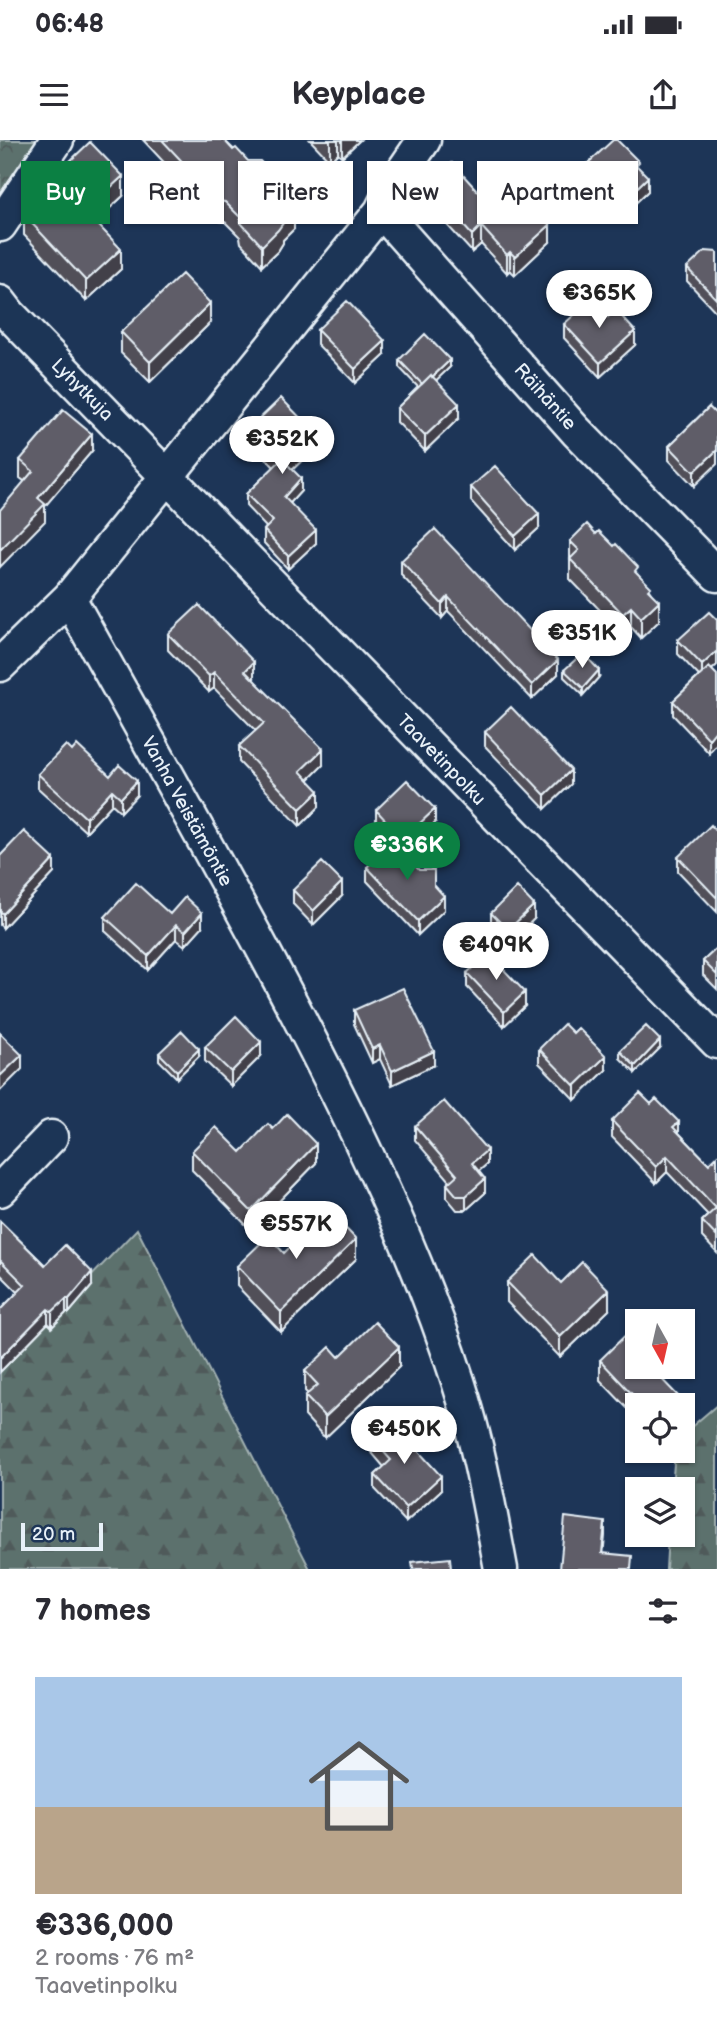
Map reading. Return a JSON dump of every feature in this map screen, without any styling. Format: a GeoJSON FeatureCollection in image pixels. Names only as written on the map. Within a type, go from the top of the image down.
{"type":"FeatureCollection","features":[{"type":"Feature","properties":{"kind":"street"},"geometry":{"type":"LineString","coordinates":[[0,225],[57,140]]}},
{"type":"Feature","properties":{"kind":"street"},"geometry":{"type":"LineString","coordinates":[[410,161],[424,140]]}},
{"type":"Feature","properties":{"kind":"street"},"geometry":{"type":"LineString","coordinates":[[0,665],[69,597],[371,224]]}},
{"type":"Feature","properties":{"kind":"street","name":"Räihäntie"},"geometry":{"type":"LineString","coordinates":[[393,224],[576,431],[717,575]]}},
{"type":"Feature","properties":{"kind":"street","name":"Lyhytkuja"},"geometry":{"type":"LineString","coordinates":[[0,302],[168,476]]}},
{"type":"Feature","properties":{"kind":"street","name":"Taavetinpolku"},"geometry":{"type":"LineString","coordinates":[[168,476],[717,1042]]}},
{"type":"Feature","properties":{"kind":"street","name":"Vanha Veistämöntie"},"geometry":{"type":"LineString","coordinates":[[69,597],[244,913],[347,1111],[415,1259],[458,1382],[485,1483],[500,1569]]}},
{"type":"Feature","properties":{"kind":"street"},"geometry":{"type":"LineString","coordinates":[[0,1190],[51,1137]]}},
{"type":"Feature","properties":{"kind":"green space"},"geometry":{"type":"Polygon","coordinates":[[[0,140],[38,140],[26,161],[21,161],[21,170],[0,208],[0,140]]]}},
{"type":"Feature","properties":{"kind":"green space"},"geometry":{"type":"Polygon","coordinates":[[[137,1229],[310,1569],[0,1569],[0,1371],[137,1229]]]}},
{"type":"Feature","properties":{"kind":"green space"},"geometry":{"type":"Polygon","coordinates":[[[717,1405],[717,1569],[666,1569],[667,1547],[695,1547],[695,1477],[673,1477],[674,1463],[695,1463],[695,1424],[717,1405]]]}},
{"type":"Feature","properties":{"kind":"building"},"geometry":{"type":"Polygon","coordinates":[[[162,140],[224,140],[233,150],[236,148],[248,161],[238,161],[238,215],[224,202],[224,161],[182,161],[162,140]]]}},
{"type":"Feature","properties":{"kind":"building"},"geometry":{"type":"Polygon","coordinates":[[[613,140],[617,140],[638,161],[590,161],[613,140]]]}},
{"type":"Feature","properties":{"kind":"building"},"geometry":{"type":"Polygon","coordinates":[[[90,142],[108,161],[70,161],[90,142]]]}},
{"type":"Feature","properties":{"kind":"building"},"geometry":{"type":"Polygon","coordinates":[[[110,163],[123,176],[110,188],[110,163]]]}},
{"type":"Feature","properties":{"kind":"building"},"geometry":{"type":"Polygon","coordinates":[[[638,167],[648,177],[638,187],[638,167]]]}},
{"type":"Feature","properties":{"kind":"building"},"geometry":{"type":"Polygon","coordinates":[[[463,175],[477,190],[477,224],[550,225],[515,257],[510,252],[507,255],[481,226],[472,235],[462,224],[463,175]]]}},
{"type":"Feature","properties":{"kind":"building"},"geometry":{"type":"Polygon","coordinates":[[[32,224],[97,224],[121,249],[86,281],[32,224]]]}},
{"type":"Feature","properties":{"kind":"building"},"geometry":{"type":"Polygon","coordinates":[[[242,224],[282,224],[278,230],[262,246],[242,224]]]}},
{"type":"Feature","properties":{"kind":"building"},"geometry":{"type":"Polygon","coordinates":[[[705,251],[717,252],[717,300],[687,268],[705,251]]]}},
{"type":"Feature","properties":{"kind":"building"},"geometry":{"type":"Polygon","coordinates":[[[182,274],[210,303],[150,362],[121,332],[182,274]]]}},
{"type":"Feature","properties":{"kind":"building"},"geometry":{"type":"Polygon","coordinates":[[[592,299],[608,317],[616,310],[635,331],[600,363],[564,324],[592,299]]]}},
{"type":"Feature","properties":{"kind":"building"},"geometry":{"type":"Polygon","coordinates":[[[347,301],[385,341],[355,369],[317,330],[347,301]]]}},
{"type":"Feature","properties":{"kind":"building"},"geometry":{"type":"Polygon","coordinates":[[[425,334],[450,360],[422,384],[399,360],[425,334]]]}},
{"type":"Feature","properties":{"kind":"building"},"geometry":{"type":"Polygon","coordinates":[[[431,375],[459,404],[425,436],[397,408],[431,375]]]}},
{"type":"Feature","properties":{"kind":"building"},"geometry":{"type":"Polygon","coordinates":[[[281,398],[316,434],[286,463],[301,478],[284,497],[316,530],[288,556],[264,530],[273,521],[246,494],[280,461],[262,441],[266,437],[254,424],[281,398]]]}},
{"type":"Feature","properties":{"kind":"building"},"geometry":{"type":"Polygon","coordinates":[[[709,407],[717,415],[717,450],[694,472],[669,446],[709,407]]]}},
{"type":"Feature","properties":{"kind":"building"},"geometry":{"type":"Polygon","coordinates":[[[63,410],[92,434],[38,498],[45,504],[0,550],[0,510],[33,471],[20,460],[63,410]]]}},
{"type":"Feature","properties":{"kind":"building"},"geometry":{"type":"Polygon","coordinates":[[[495,466],[539,514],[515,536],[471,487],[495,466]]]}},
{"type":"Feature","properties":{"kind":"building"},"geometry":{"type":"Polygon","coordinates":[[[587,524],[596,534],[599,531],[614,546],[616,544],[638,567],[635,571],[651,587],[648,590],[659,601],[641,618],[631,607],[623,614],[570,559],[579,550],[570,541],[587,524]]]}},
{"type":"Feature","properties":{"kind":"building"},"geometry":{"type":"Polygon","coordinates":[[[435,529],[558,660],[532,685],[448,597],[442,604],[401,561],[435,529]]]}},
{"type":"Feature","properties":{"kind":"building"},"geometry":{"type":"Polygon","coordinates":[[[199,605],[254,662],[245,671],[323,749],[300,771],[319,791],[300,809],[239,746],[264,723],[214,672],[209,676],[168,634],[199,605]]]}},
{"type":"Feature","properties":{"kind":"building"},"geometry":{"type":"Polygon","coordinates":[[[709,612],[717,620],[717,651],[702,665],[678,640],[709,612]]]}},
{"type":"Feature","properties":{"kind":"building"},"geometry":{"type":"Polygon","coordinates":[[[583,653],[599,670],[583,688],[564,670],[583,653]]]}},
{"type":"Feature","properties":{"kind":"building"},"geometry":{"type":"Polygon","coordinates":[[[709,667],[717,675],[717,729],[709,739],[673,701],[709,667]]]}},
{"type":"Feature","properties":{"kind":"building"},"geometry":{"type":"Polygon","coordinates":[[[511,707],[571,770],[545,795],[485,732],[511,707]]]}},
{"type":"Feature","properties":{"kind":"building"},"geometry":{"type":"Polygon","coordinates":[[[66,745],[72,751],[77,745],[110,776],[119,765],[137,781],[121,798],[112,790],[86,818],[38,774],[66,745]]]}},
{"type":"Feature","properties":{"kind":"building"},"geometry":{"type":"Polygon","coordinates":[[[407,780],[435,809],[403,839],[376,810],[407,780]]]}},
{"type":"Feature","properties":{"kind":"building"},"geometry":{"type":"Polygon","coordinates":[[[711,825],[717,832],[717,898],[678,857],[711,825]]]}},
{"type":"Feature","properties":{"kind":"building"},"geometry":{"type":"Polygon","coordinates":[[[24,831],[54,859],[3,914],[0,911],[0,856],[24,831]]]}},
{"type":"Feature","properties":{"kind":"building"},"geometry":{"type":"Polygon","coordinates":[[[393,843],[419,870],[434,870],[434,885],[444,896],[418,921],[367,867],[393,843]]]}},
{"type":"Feature","properties":{"kind":"building"},"geometry":{"type":"Polygon","coordinates":[[[322,862],[342,882],[313,911],[293,890],[322,862]]]}},
{"type":"Feature","properties":{"kind":"building"},"geometry":{"type":"Polygon","coordinates":[[[136,883],[170,914],[185,897],[202,913],[185,932],[176,925],[148,956],[105,917],[136,883]]]}},
{"type":"Feature","properties":{"kind":"building"},"geometry":{"type":"Polygon","coordinates":[[[517,887],[534,905],[508,930],[491,913],[517,887]]]}},
{"type":"Feature","properties":{"kind":"building"},"geometry":{"type":"Polygon","coordinates":[[[717,948],[717,975],[703,961],[717,948]]]}},
{"type":"Feature","properties":{"kind":"building"},"geometry":{"type":"Polygon","coordinates":[[[488,953],[525,992],[504,1012],[467,973],[488,953]]]}},
{"type":"Feature","properties":{"kind":"building"},"geometry":{"type":"Polygon","coordinates":[[[403,988],[434,1051],[392,1071],[380,1045],[372,1049],[354,1010],[403,988]]]}},
{"type":"Feature","properties":{"kind":"building"},"geometry":{"type":"Polygon","coordinates":[[[236,1016],[261,1042],[231,1072],[205,1047],[236,1016]]]}},
{"type":"Feature","properties":{"kind":"building"},"geometry":{"type":"Polygon","coordinates":[[[564,1024],[573,1033],[578,1028],[606,1056],[575,1086],[539,1049],[564,1024]]]}},
{"type":"Feature","properties":{"kind":"building"},"geometry":{"type":"Polygon","coordinates":[[[646,1026],[660,1040],[635,1066],[620,1051],[646,1026]]]}},
{"type":"Feature","properties":{"kind":"building"},"geometry":{"type":"Polygon","coordinates":[[[182,1031],[199,1049],[177,1071],[159,1053],[182,1031]]]}},
{"type":"Feature","properties":{"kind":"building"},"geometry":{"type":"Polygon","coordinates":[[[0,1033],[22,1055],[0,1076],[0,1033]]]}},
{"type":"Feature","properties":{"kind":"building"},"geometry":{"type":"Polygon","coordinates":[[[640,1093],[651,1104],[656,1099],[679,1122],[673,1127],[709,1164],[717,1156],[717,1237],[702,1221],[716,1208],[667,1156],[656,1167],[612,1121],[640,1093]]]}},
{"type":"Feature","properties":{"kind":"building"},"geometry":{"type":"Polygon","coordinates":[[[444,1101],[487,1150],[472,1163],[485,1179],[466,1196],[457,1196],[447,1184],[457,1175],[415,1126],[444,1101]]]}},
{"type":"Feature","properties":{"kind":"building"},"geometry":{"type":"Polygon","coordinates":[[[287,1114],[316,1144],[251,1211],[192,1151],[216,1127],[241,1152],[268,1124],[273,1129],[287,1114]]]}},
{"type":"Feature","properties":{"kind":"building"},"geometry":{"type":"Polygon","coordinates":[[[328,1210],[356,1239],[281,1312],[237,1266],[268,1236],[284,1253],[328,1210]]]}},
{"type":"Feature","properties":{"kind":"building"},"geometry":{"type":"Polygon","coordinates":[[[0,1221],[45,1265],[65,1245],[92,1272],[69,1299],[52,1312],[48,1309],[0,1358],[0,1310],[25,1285],[0,1260],[0,1221]]]}},
{"type":"Feature","properties":{"kind":"building"},"geometry":{"type":"Polygon","coordinates":[[[535,1255],[561,1283],[582,1262],[609,1290],[560,1337],[507,1282],[535,1255]]]}},
{"type":"Feature","properties":{"kind":"building"},"geometry":{"type":"Polygon","coordinates":[[[375,1322],[399,1347],[325,1417],[305,1396],[318,1385],[305,1371],[330,1347],[339,1357],[375,1322]]]}},
{"type":"Feature","properties":{"kind":"building"},"geometry":{"type":"Polygon","coordinates":[[[625,1336],[625,1379],[662,1379],[675,1393],[631,1393],[600,1360],[625,1336]]]}},
{"type":"Feature","properties":{"kind":"building"},"geometry":{"type":"Polygon","coordinates":[[[391,1421],[441,1476],[406,1508],[375,1475],[391,1460],[372,1439],[391,1421]]]}},
{"type":"Feature","properties":{"kind":"building"},"geometry":{"type":"Polygon","coordinates":[[[565,1517],[605,1522],[602,1553],[632,1556],[631,1569],[560,1569],[565,1517]]]}},
{"type":"Feature","properties":{"kind":"building"},"geometry":{"type":"Polygon","coordinates":[[[450,1558],[451,1569],[413,1569],[412,1562],[450,1558]]]}}]}
